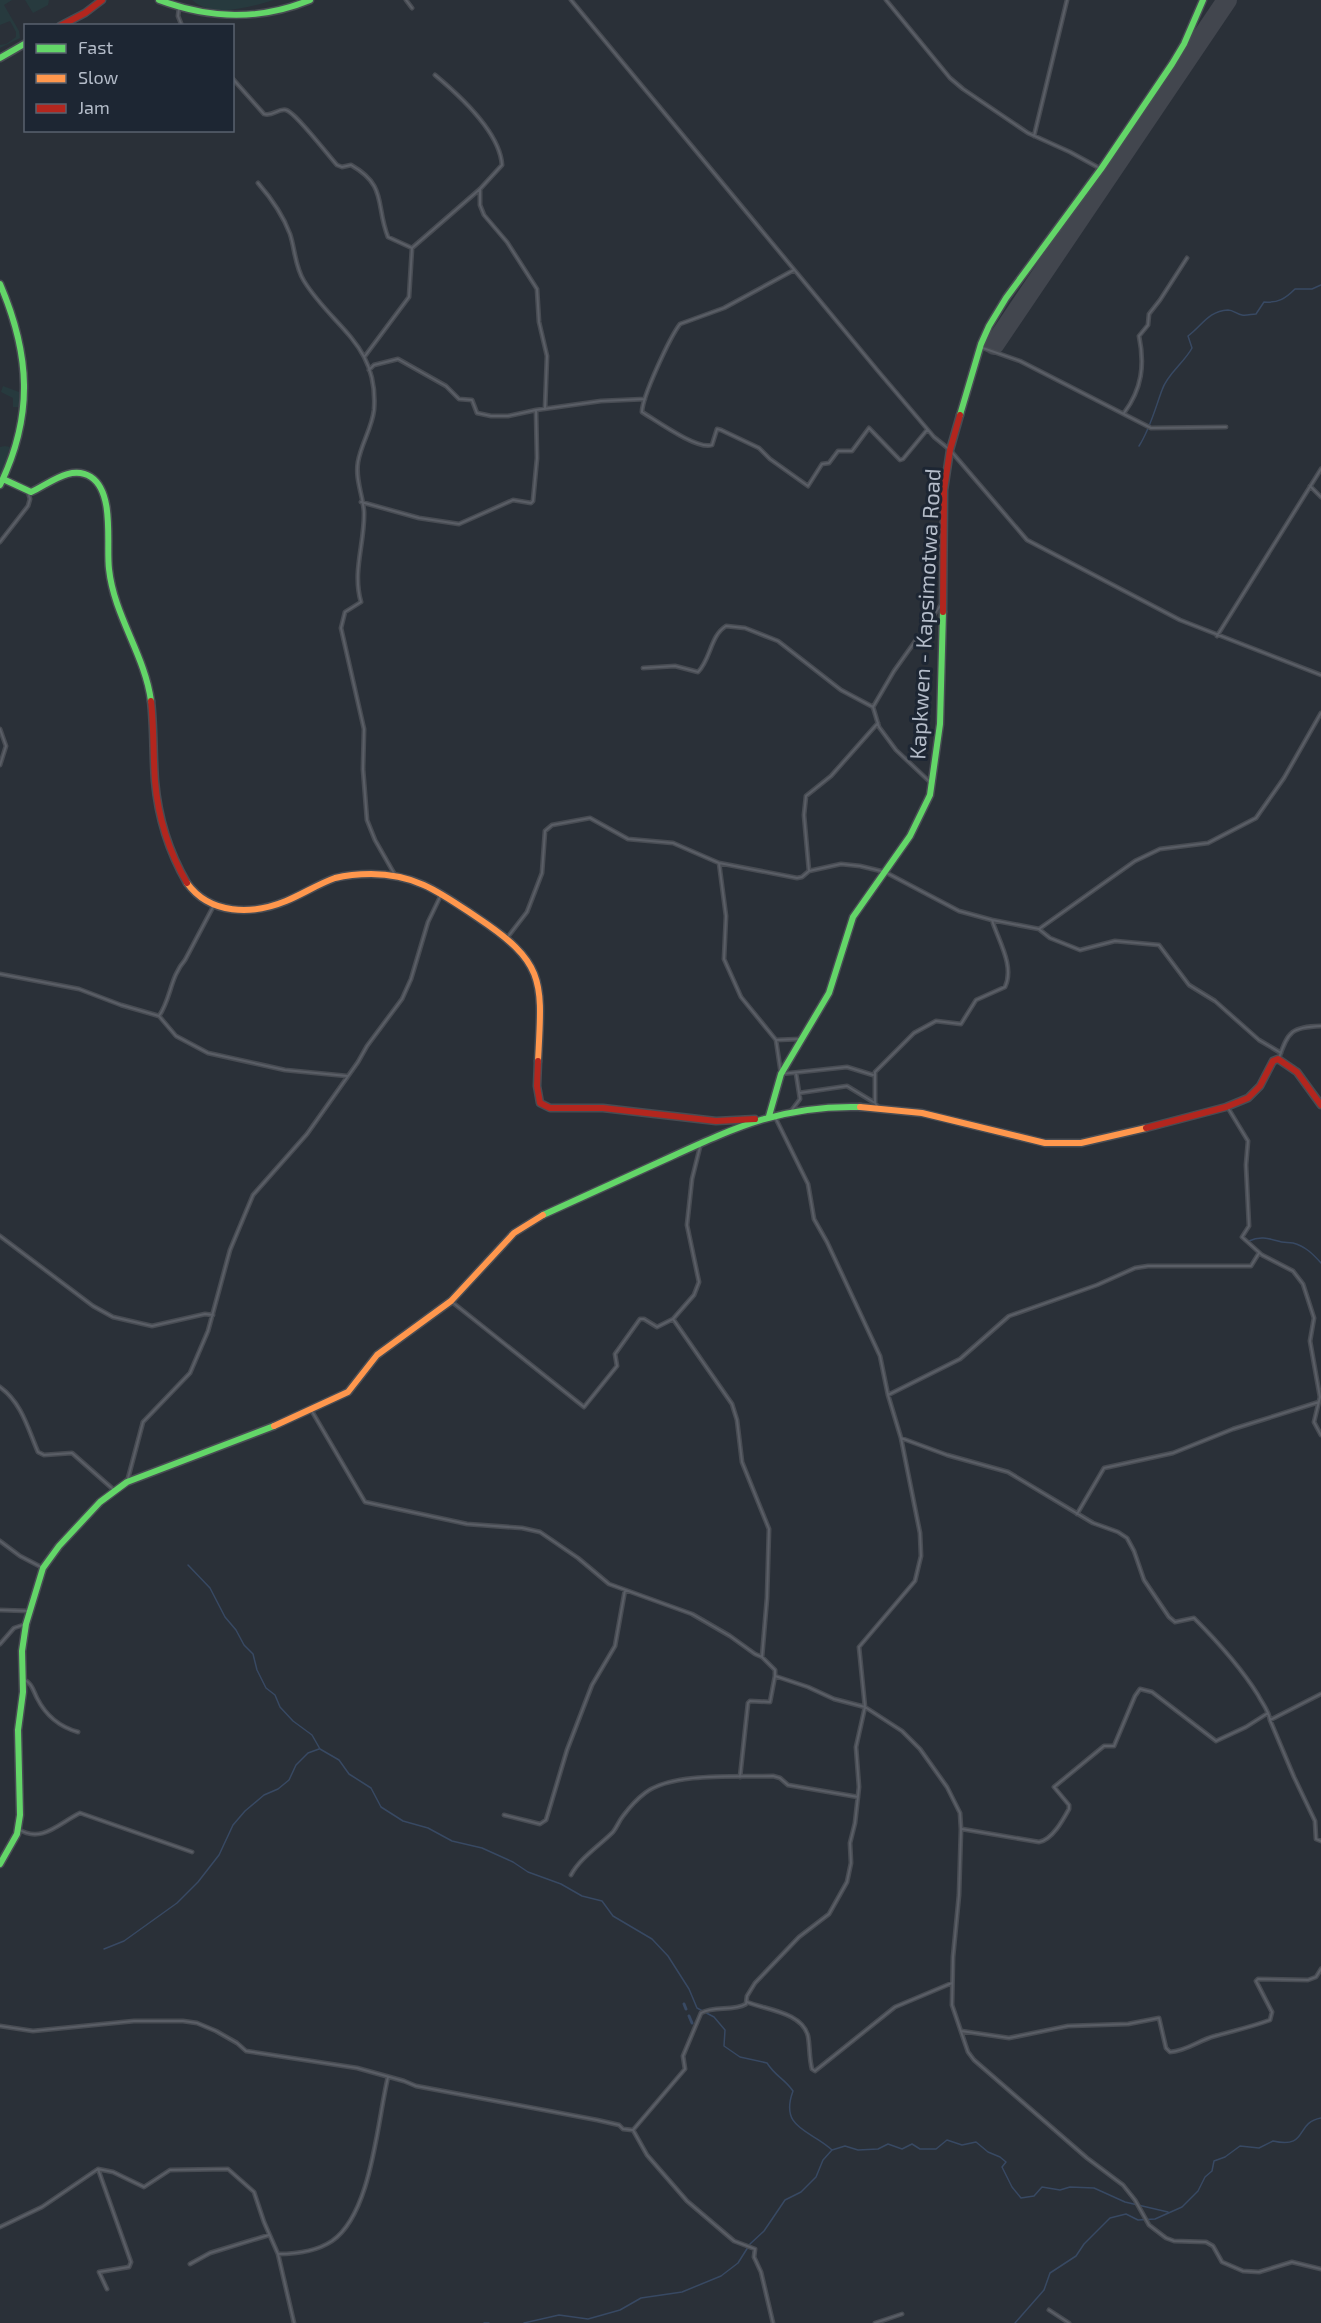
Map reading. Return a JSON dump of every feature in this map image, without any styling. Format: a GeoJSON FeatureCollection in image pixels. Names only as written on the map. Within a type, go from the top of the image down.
{"type":"FeatureCollection","features":[{"type":"Feature","properties":{"kind":"main road"},"geometry":{"type":"LineString","coordinates":[[64,24],[102,0]]}},
{"type":"Feature","properties":{"kind":"main road"},"geometry":{"type":"LineString","coordinates":[[159,0],[179,8],[219,16],[249,16],[287,9],[310,0]]}},
{"type":"Feature","properties":{"kind":"main road","name":"Kapkwen - Kapsimotwa Road"},"geometry":{"type":"LineString","coordinates":[[772,1115],[782,1074],[829,993],[851,922],[915,827],[933,785],[943,676],[944,498],[950,450],[989,326],[1006,298],[1101,169],[1172,63],[1184,44],[1203,0]]}},
{"type":"Feature","properties":{"kind":"main road"},"geometry":{"type":"LineString","coordinates":[[0,58],[24,44]]}},
{"type":"Feature","properties":{"kind":"main road"},"geometry":{"type":"LineString","coordinates":[[0,284],[19,332],[26,388],[18,439],[2,482],[28,492],[37,490],[59,476],[76,473],[91,476],[102,488],[106,501],[109,576],[121,614],[144,671],[150,695],[157,802],[183,877],[200,898],[214,906],[232,910],[270,907],[338,878],[355,875],[395,875],[418,881],[442,893],[507,938],[528,959],[537,982],[539,1012],[537,1086],[539,1100],[543,1106],[632,1111],[707,1120],[759,1119]]}},
{"type":"Feature","properties":{"kind":"main road"},"geometry":{"type":"LineString","coordinates":[[0,1864],[18,1829],[21,1815],[18,1730],[23,1692],[22,1651],[26,1624],[43,1568],[60,1546],[100,1502],[127,1482],[285,1422],[309,1408],[348,1392],[377,1355],[451,1301],[520,1228],[551,1210],[701,1143],[759,1119],[790,1111],[841,1105],[877,1105],[928,1114],[1030,1140],[1062,1143],[1105,1137],[1227,1106],[1254,1094],[1279,1056],[1302,1079],[1321,1105]]}},
{"type":"Feature","properties":{"kind":"street"},"geometry":{"type":"LineString","coordinates":[[406,0],[412,8]]}},
{"type":"Feature","properties":{"kind":"street"},"geometry":{"type":"LineString","coordinates":[[571,0],[928,429],[950,450],[1027,540],[1150,606],[1217,636],[1321,675]]}},
{"type":"Feature","properties":{"kind":"street"},"geometry":{"type":"LineString","coordinates":[[886,0],[950,78],[999,115],[1101,169]]}},
{"type":"Feature","properties":{"kind":"street"},"geometry":{"type":"LineString","coordinates":[[889,4],[891,0]]}},
{"type":"Feature","properties":{"kind":"street"},"geometry":{"type":"LineString","coordinates":[[1035,136],[1067,0]]}},
{"type":"Feature","properties":{"kind":"street"},"geometry":{"type":"LineString","coordinates":[[179,8],[178,16],[181,24]]}},
{"type":"Feature","properties":{"kind":"street"},"geometry":{"type":"LineString","coordinates":[[365,356],[409,297],[412,248],[502,167],[501,154],[489,132],[461,97],[435,75]]}},
{"type":"Feature","properties":{"kind":"street"},"geometry":{"type":"LineString","coordinates":[[234,80],[264,114],[270,116],[280,110],[286,110],[299,120],[338,166],[351,165],[363,172],[379,194],[387,235],[392,240],[412,248]]}},
{"type":"Feature","properties":{"kind":"street"},"geometry":{"type":"LineString","coordinates":[[258,183],[284,220],[306,284],[365,356],[369,370],[374,411],[357,465],[357,484],[364,515],[356,573],[357,591],[361,602],[345,612],[341,628],[364,729],[363,769],[367,820],[375,840],[395,875]]}},
{"type":"Feature","properties":{"kind":"street"},"geometry":{"type":"LineString","coordinates":[[480,189],[480,205],[484,215],[507,242],[537,289],[539,322],[547,356],[545,409]]}},
{"type":"Feature","properties":{"kind":"street"},"geometry":{"type":"LineString","coordinates":[[1124,413],[1138,391],[1142,354],[1139,336],[1148,325],[1149,314],[1187,258]]}},
{"type":"Feature","properties":{"kind":"street"},"geometry":{"type":"LineString","coordinates":[[794,270],[724,308],[682,322],[656,370],[642,412],[681,436],[711,447],[717,429],[721,430],[759,448],[770,459],[808,486],[822,464],[829,463],[838,451],[855,449],[869,428],[900,460],[928,429]]}},
{"type":"Feature","properties":{"kind":"street"},"geometry":{"type":"LineString","coordinates":[[981,347],[1020,361],[1151,428],[1226,427]]}},
{"type":"Feature","properties":{"kind":"street"},"geometry":{"type":"LineString","coordinates":[[369,370],[374,365],[398,359],[446,386],[459,399],[472,400],[477,413],[481,415],[508,416],[601,401],[645,399]]}},
{"type":"Feature","properties":{"kind":"street"},"geometry":{"type":"LineString","coordinates":[[361,502],[419,518],[459,524],[513,500],[531,503],[537,466],[536,410]]}},
{"type":"Feature","properties":{"kind":"street"},"geometry":{"type":"LineString","coordinates":[[1217,636],[1321,469]]}},
{"type":"Feature","properties":{"kind":"street"},"geometry":{"type":"LineString","coordinates":[[1310,486],[1321,498]]}},
{"type":"Feature","properties":{"kind":"street"},"geometry":{"type":"LineString","coordinates":[[0,542],[28,506],[30,499],[28,492]]}},
{"type":"Feature","properties":{"kind":"street"},"geometry":{"type":"LineString","coordinates":[[873,706],[894,671],[944,600]]}},
{"type":"Feature","properties":{"kind":"street"},"geometry":{"type":"LineString","coordinates":[[643,668],[675,666],[698,672],[721,629],[727,626],[740,627],[778,640],[841,690],[873,706],[878,723],[896,750],[933,785]]}},
{"type":"Feature","properties":{"kind":"street"},"geometry":{"type":"LineString","coordinates":[[1039,929],[1135,861],[1160,849],[1208,843],[1256,818],[1284,778],[1321,713]]}},
{"type":"Feature","properties":{"kind":"street"},"geometry":{"type":"LineString","coordinates":[[809,871],[804,815],[806,796],[831,776],[878,723]]}},
{"type":"Feature","properties":{"kind":"street"},"geometry":{"type":"LineString","coordinates":[[0,729],[6,746],[0,765]]}},
{"type":"Feature","properties":{"kind":"street"},"geometry":{"type":"LineString","coordinates":[[507,938],[527,912],[543,873],[546,829],[552,825],[590,818],[622,837],[673,843],[719,864],[791,878],[800,878],[809,871],[841,864],[885,872],[959,911],[1039,929],[1050,938],[1080,950],[1115,941],[1159,945],[1189,985],[1215,1001],[1279,1056],[1286,1040],[1294,1030],[1306,1026],[1321,1026]]}},
{"type":"Feature","properties":{"kind":"street"},"geometry":{"type":"LineString","coordinates":[[719,864],[726,916],[724,959],[741,997],[776,1040],[782,1074],[847,1067],[873,1075]]}},
{"type":"Feature","properties":{"kind":"street"},"geometry":{"type":"LineString","coordinates":[[127,1482],[143,1422],[192,1370],[208,1331],[226,1272],[230,1250],[253,1195],[307,1134],[407,991],[428,922],[442,893]]}},
{"type":"Feature","properties":{"kind":"street"},"geometry":{"type":"LineString","coordinates":[[159,1016],[178,967],[189,953],[214,906]]}},
{"type":"Feature","properties":{"kind":"street"},"geometry":{"type":"LineString","coordinates":[[873,1075],[909,1036],[936,1021],[961,1024],[976,1000],[1007,986],[1006,956],[992,920]]}},
{"type":"Feature","properties":{"kind":"street"},"geometry":{"type":"LineString","coordinates":[[0,974],[79,989],[159,1016],[176,1036],[208,1053],[285,1070],[348,1076]]}},
{"type":"Feature","properties":{"kind":"street"},"geometry":{"type":"LineString","coordinates":[[776,1040],[803,1039]]}},
{"type":"Feature","properties":{"kind":"street"},"geometry":{"type":"LineString","coordinates":[[790,1111],[800,1102],[796,1073]]}},
{"type":"Feature","properties":{"kind":"street"},"geometry":{"type":"LineString","coordinates":[[873,1075],[877,1105]]}},
{"type":"Feature","properties":{"kind":"street"},"geometry":{"type":"LineString","coordinates":[[799,1093],[847,1086],[877,1105]]}},
{"type":"Feature","properties":{"kind":"street"},"geometry":{"type":"LineString","coordinates":[[1227,1106],[1248,1141],[1246,1166],[1249,1226],[1242,1237],[1259,1253],[1293,1271],[1303,1284],[1314,1318],[1310,1341],[1318,1377],[1319,1402],[1314,1422],[1321,1435]]}},
{"type":"Feature","properties":{"kind":"street"},"geometry":{"type":"LineString","coordinates":[[633,2130],[685,2068],[683,2056],[701,2013],[711,2009],[742,2007],[747,2002],[747,1996],[755,1983],[799,1937],[829,1914],[842,1892],[849,1875],[850,1843],[858,1797],[856,1747],[865,1707],[859,1647],[879,1621],[912,1586],[917,1576],[921,1556],[920,1533],[901,1438],[875,1343],[814,1219],[808,1184],[772,1115]]}},
{"type":"Feature","properties":{"kind":"street"},"geometry":{"type":"LineString","coordinates":[[451,1301],[585,1407],[617,1366],[615,1354],[640,1319],[657,1326],[673,1320],[694,1295],[699,1282],[687,1225],[692,1179],[701,1143]]}},
{"type":"Feature","properties":{"kind":"street"},"geometry":{"type":"LineString","coordinates":[[0,1236],[93,1306],[113,1317],[152,1326],[205,1314],[213,1315]]}},
{"type":"Feature","properties":{"kind":"street"},"geometry":{"type":"LineString","coordinates":[[888,1395],[960,1359],[1003,1320],[1018,1312],[1097,1285],[1141,1266],[1251,1266],[1259,1253]]}},
{"type":"Feature","properties":{"kind":"street"},"geometry":{"type":"LineString","coordinates":[[673,1320],[732,1404],[737,1420],[742,1462],[767,1521],[770,1543],[762,1657]]}},
{"type":"Feature","properties":{"kind":"street"},"geometry":{"type":"LineString","coordinates":[[0,1388],[20,1409],[38,1452],[44,1455],[72,1453],[114,1490]]}},
{"type":"Feature","properties":{"kind":"street"},"geometry":{"type":"LineString","coordinates":[[1077,1514],[1104,1468],[1173,1453],[1233,1429],[1319,1402]]}},
{"type":"Feature","properties":{"kind":"street"},"geometry":{"type":"LineString","coordinates":[[309,1408],[364,1501],[467,1524],[533,1529],[573,1554],[609,1584],[692,1614],[730,1635],[762,1657],[775,1670],[771,1702],[750,1701],[748,1703],[740,1777]]}},
{"type":"Feature","properties":{"kind":"street"},"geometry":{"type":"LineString","coordinates":[[901,1438],[947,1455],[1008,1472],[1077,1514],[1127,1538],[1144,1580],[1169,1617],[1175,1622],[1194,1618],[1238,1664],[1268,1713],[1315,1821],[1316,1839],[1321,1841]]}},
{"type":"Feature","properties":{"kind":"street"},"geometry":{"type":"LineString","coordinates":[[0,1541],[20,1556],[43,1568]]}},
{"type":"Feature","properties":{"kind":"street"},"geometry":{"type":"LineString","coordinates":[[504,1815],[540,1824],[546,1820],[567,1750],[592,1685],[615,1646],[625,1590]]}},
{"type":"Feature","properties":{"kind":"street"},"geometry":{"type":"LineString","coordinates":[[0,1610],[29,1611]]}},
{"type":"Feature","properties":{"kind":"street"},"geometry":{"type":"LineString","coordinates":[[0,1644],[14,1628],[26,1624]]}},
{"type":"Feature","properties":{"kind":"street"},"geometry":{"type":"LineString","coordinates":[[775,1676],[834,1699],[865,1707],[902,1731],[941,1775],[957,1806],[961,1829],[952,2005],[968,2052],[987,2073],[1087,2158],[1123,2185],[1135,2200],[1149,2225],[1167,2238],[1208,2243],[1213,2246],[1222,2262],[1236,2270],[1259,2272],[1292,2262],[1321,2269]]}},
{"type":"Feature","properties":{"kind":"street"},"geometry":{"type":"LineString","coordinates":[[23,1679],[30,1683],[43,1707],[61,1726],[78,1732]]}},
{"type":"Feature","properties":{"kind":"street"},"geometry":{"type":"LineString","coordinates":[[961,1829],[1038,1842],[1046,1839],[1070,1809],[1070,1805],[1054,1787],[1104,1746],[1114,1746],[1140,1689],[1149,1690],[1216,1741],[1246,1727],[1268,1713]]}},
{"type":"Feature","properties":{"kind":"street"},"geometry":{"type":"LineString","coordinates":[[1270,1720],[1321,1694]]}},
{"type":"Feature","properties":{"kind":"street"},"geometry":{"type":"LineString","coordinates":[[571,1875],[579,1862],[614,1831],[639,1798],[666,1782],[703,1778],[773,1776],[780,1778],[788,1785],[858,1797]]}},
{"type":"Feature","properties":{"kind":"street"},"geometry":{"type":"LineString","coordinates":[[18,1829],[27,1834],[41,1835],[82,1813],[192,1852]]}},
{"type":"Feature","properties":{"kind":"street"},"geometry":{"type":"LineString","coordinates":[[960,2031],[1009,2038],[1061,2027],[1128,2024],[1159,2018],[1166,2049],[1170,2052],[1177,2052],[1214,2036],[1270,2020],[1272,2012],[1256,1981],[1258,1979],[1308,1980],[1316,1977],[1321,1969]]}},
{"type":"Feature","properties":{"kind":"street"},"geometry":{"type":"LineString","coordinates":[[747,2002],[792,2018],[805,2028],[810,2062],[815,2071],[895,2007],[952,1983]]}},
{"type":"Feature","properties":{"kind":"street"},"geometry":{"type":"LineString","coordinates":[[0,2026],[33,2031],[134,2021],[196,2024],[216,2031],[246,2051],[357,2068],[416,2086],[588,2118],[633,2130]]}},
{"type":"Feature","properties":{"kind":"street"},"geometry":{"type":"LineString","coordinates":[[278,2254],[304,2252],[328,2243],[335,2238],[355,2213],[369,2171],[388,2076]]}},
{"type":"Feature","properties":{"kind":"street"},"geometry":{"type":"LineString","coordinates":[[633,2130],[647,2155],[687,2201],[734,2241],[755,2249],[754,2258],[761,2272],[773,2323]]}},
{"type":"Feature","properties":{"kind":"street"},"geometry":{"type":"LineString","coordinates":[[0,2227],[42,2207],[98,2169],[113,2172],[144,2187],[170,2170],[228,2169],[254,2192],[278,2254],[294,2323]]}},
{"type":"Feature","properties":{"kind":"street"},"geometry":{"type":"LineString","coordinates":[[98,2169],[131,2262],[129,2267],[99,2272],[107,2289]]}},
{"type":"Feature","properties":{"kind":"street"},"geometry":{"type":"LineString","coordinates":[[190,2264],[210,2253],[269,2235]]}},
{"type":"Feature","properties":{"kind":"street"},"geometry":{"type":"LineString","coordinates":[[1049,2310],[1069,2323]]}},
{"type":"Feature","properties":{"kind":"street"},"geometry":{"type":"LineString","coordinates":[[875,2323],[902,2314]]}},
{"type":"Feature","properties":{"kind":"green space"},"geometry":{"type":"Polygon","coordinates":[[[0,0],[12,0],[4,5],[19,31],[20,38],[0,48],[0,45],[16,37],[16,32],[10,21],[0,25],[0,0]]]}},
{"type":"Feature","properties":{"kind":"green space"},"geometry":{"type":"Polygon","coordinates":[[[25,0],[49,0],[48,5],[33,13],[25,0]]]}},
{"type":"Feature","properties":{"kind":"green space"},"geometry":{"type":"Polygon","coordinates":[[[192,0],[274,0],[243,8],[220,10],[200,6],[192,0]]]}},
{"type":"Feature","properties":{"kind":"green space"},"geometry":{"type":"Polygon","coordinates":[[[3,386],[19,392],[19,407],[13,407],[13,398],[1,392],[3,386]]]}},
{"type":"Feature","properties":{"kind":"green space"},"geometry":{"type":"Polygon","coordinates":[[[0,447],[10,447],[0,475],[0,447]]]}},
{"type":"Feature","properties":{"kind":"waterway"},"geometry":{"type":"LineString","coordinates":[[1139,446],[1164,384],[1192,348],[1188,336],[1206,320],[1215,313],[1228,310],[1244,315],[1256,314],[1264,302],[1281,300],[1295,289],[1312,289],[1321,285]]}},
{"type":"Feature","properties":{"kind":"waterway"},"geometry":{"type":"LineString","coordinates":[[1249,1241],[1264,1238],[1293,1243],[1301,1246],[1321,1263]]}},
{"type":"Feature","properties":{"kind":"waterway"},"geometry":{"type":"LineString","coordinates":[[188,1565],[210,1588],[225,1617],[253,1654],[257,1670],[266,1688],[275,1695],[280,1707],[293,1721],[312,1735],[320,1749],[339,1760],[349,1774],[371,1788],[381,1807],[403,1821],[428,1828],[452,1841],[482,1848],[582,1896],[602,1901],[613,1916],[652,1939],[668,1956],[689,1989],[697,2008],[714,2017],[725,2030],[724,2046],[740,2057],[767,2063],[793,2091],[790,2113],[794,2121],[832,2150]]}},
{"type":"Feature","properties":{"kind":"waterway"},"geometry":{"type":"LineString","coordinates":[[104,1949],[124,1941],[177,1903],[198,1882],[219,1855],[233,1825],[245,1811],[264,1795],[278,1789],[289,1780],[296,1765],[308,1753],[319,1749]]}},
{"type":"Feature","properties":{"kind":"waterway"},"geometry":{"type":"LineString","coordinates":[[684,2004],[686,2009]]}},
{"type":"Feature","properties":{"kind":"waterway"},"geometry":{"type":"LineString","coordinates":[[689,2016],[692,2023]]}},
{"type":"Feature","properties":{"kind":"waterway"},"geometry":{"type":"LineString","coordinates":[[1015,2323],[1044,2290],[1050,2273],[1076,2256],[1084,2244],[1110,2218],[1126,2214],[1138,2220],[1155,2219],[1182,2207],[1198,2191],[1205,2177],[1212,2171],[1214,2161],[1225,2157],[1240,2146],[1259,2148],[1273,2141],[1284,2143],[1297,2139],[1307,2125],[1321,2118]]}},
{"type":"Feature","properties":{"kind":"waterway"},"geometry":{"type":"LineString","coordinates":[[524,2323],[559,2315],[588,2319],[620,2310],[641,2298],[682,2292],[721,2276],[738,2263],[785,2200],[801,2192],[816,2177],[823,2160],[832,2150],[845,2146],[858,2150],[878,2149],[888,2144],[902,2149],[912,2144],[920,2149],[936,2149],[947,2140],[962,2145],[976,2142],[1006,2162],[1002,2167],[1012,2187],[1021,2198],[1034,2196],[1042,2187],[1060,2190],[1070,2187],[1094,2188],[1125,2202],[1168,2212]]}},
{"type":"Feature","properties":{"kind":"waterway"},"geometry":{"type":"LineString","coordinates":[[484,2323],[489,2323]]}},
{"type":"Feature","properties":{"kind":"runway"},"geometry":{"type":"LineString","coordinates":[[994,345],[1227,0]]}},
{"type":"Feature","properties":{"kind":"traffic: fast"},"geometry":{"type":"LineString","coordinates":[[159,0],[197,11],[234,15],[272,12],[310,0]]}},
{"type":"Feature","properties":{"kind":"traffic: fast"},"geometry":{"type":"LineString","coordinates":[[960,415],[981,344],[989,326],[1006,298],[1101,169],[1172,64],[1184,44],[1203,0]]}},
{"type":"Feature","properties":{"kind":"traffic: fast"},"geometry":{"type":"LineString","coordinates":[[0,58],[24,44]]}},
{"type":"Feature","properties":{"kind":"traffic: fast"},"geometry":{"type":"LineString","coordinates":[[0,284],[17,335],[24,385],[19,434],[0,485]]}},
{"type":"Feature","properties":{"kind":"traffic: fast"},"geometry":{"type":"LineString","coordinates":[[3,479],[31,492],[60,477],[76,473],[91,477],[99,485],[104,495],[108,520],[109,569],[112,586],[143,668],[151,701]]}},
{"type":"Feature","properties":{"kind":"traffic: fast"},"geometry":{"type":"LineString","coordinates":[[769,1116],[781,1074],[829,993],[853,917],[910,836],[930,795],[940,724],[943,612]]}},
{"type":"Feature","properties":{"kind":"traffic: fast"},"geometry":{"type":"LineString","coordinates":[[543,1215],[713,1138],[759,1121],[806,1110],[860,1107]]}},
{"type":"Feature","properties":{"kind":"traffic: fast"},"geometry":{"type":"LineString","coordinates":[[0,1864],[17,1834],[20,1815],[18,1730],[23,1692],[22,1651],[26,1624],[43,1568],[59,1546],[100,1502],[127,1482],[274,1426]]}},
{"type":"Feature","properties":{"kind":"traffic: slow"},"geometry":{"type":"LineString","coordinates":[[187,883],[196,894],[207,901],[219,906],[246,910],[273,906],[329,880],[348,875],[387,875],[428,887],[501,934],[528,963],[539,993],[538,1061]]}},
{"type":"Feature","properties":{"kind":"traffic: slow"},"geometry":{"type":"LineString","coordinates":[[860,1107],[922,1113],[1045,1143],[1081,1143],[1146,1128]]}},
{"type":"Feature","properties":{"kind":"traffic: slow"},"geometry":{"type":"LineString","coordinates":[[274,1426],[348,1392],[377,1355],[451,1301],[514,1233],[543,1215]]}},
{"type":"Feature","properties":{"kind":"traffic: jam"},"geometry":{"type":"LineString","coordinates":[[64,24],[85,13],[102,0]]}},
{"type":"Feature","properties":{"kind":"traffic: jam"},"geometry":{"type":"LineString","coordinates":[[943,612],[944,490],[950,450],[960,415]]}},
{"type":"Feature","properties":{"kind":"traffic: jam"},"geometry":{"type":"LineString","coordinates":[[151,701],[155,781],[159,807],[165,834],[187,883]]}},
{"type":"Feature","properties":{"kind":"traffic: jam"},"geometry":{"type":"LineString","coordinates":[[1146,1128],[1226,1107],[1248,1098],[1260,1086],[1273,1061],[1278,1059],[1297,1072],[1321,1105]]}},
{"type":"Feature","properties":{"kind":"traffic: jam"},"geometry":{"type":"LineString","coordinates":[[538,1061],[537,1086],[540,1103],[550,1108],[603,1108],[716,1121],[755,1119]]}}]}
